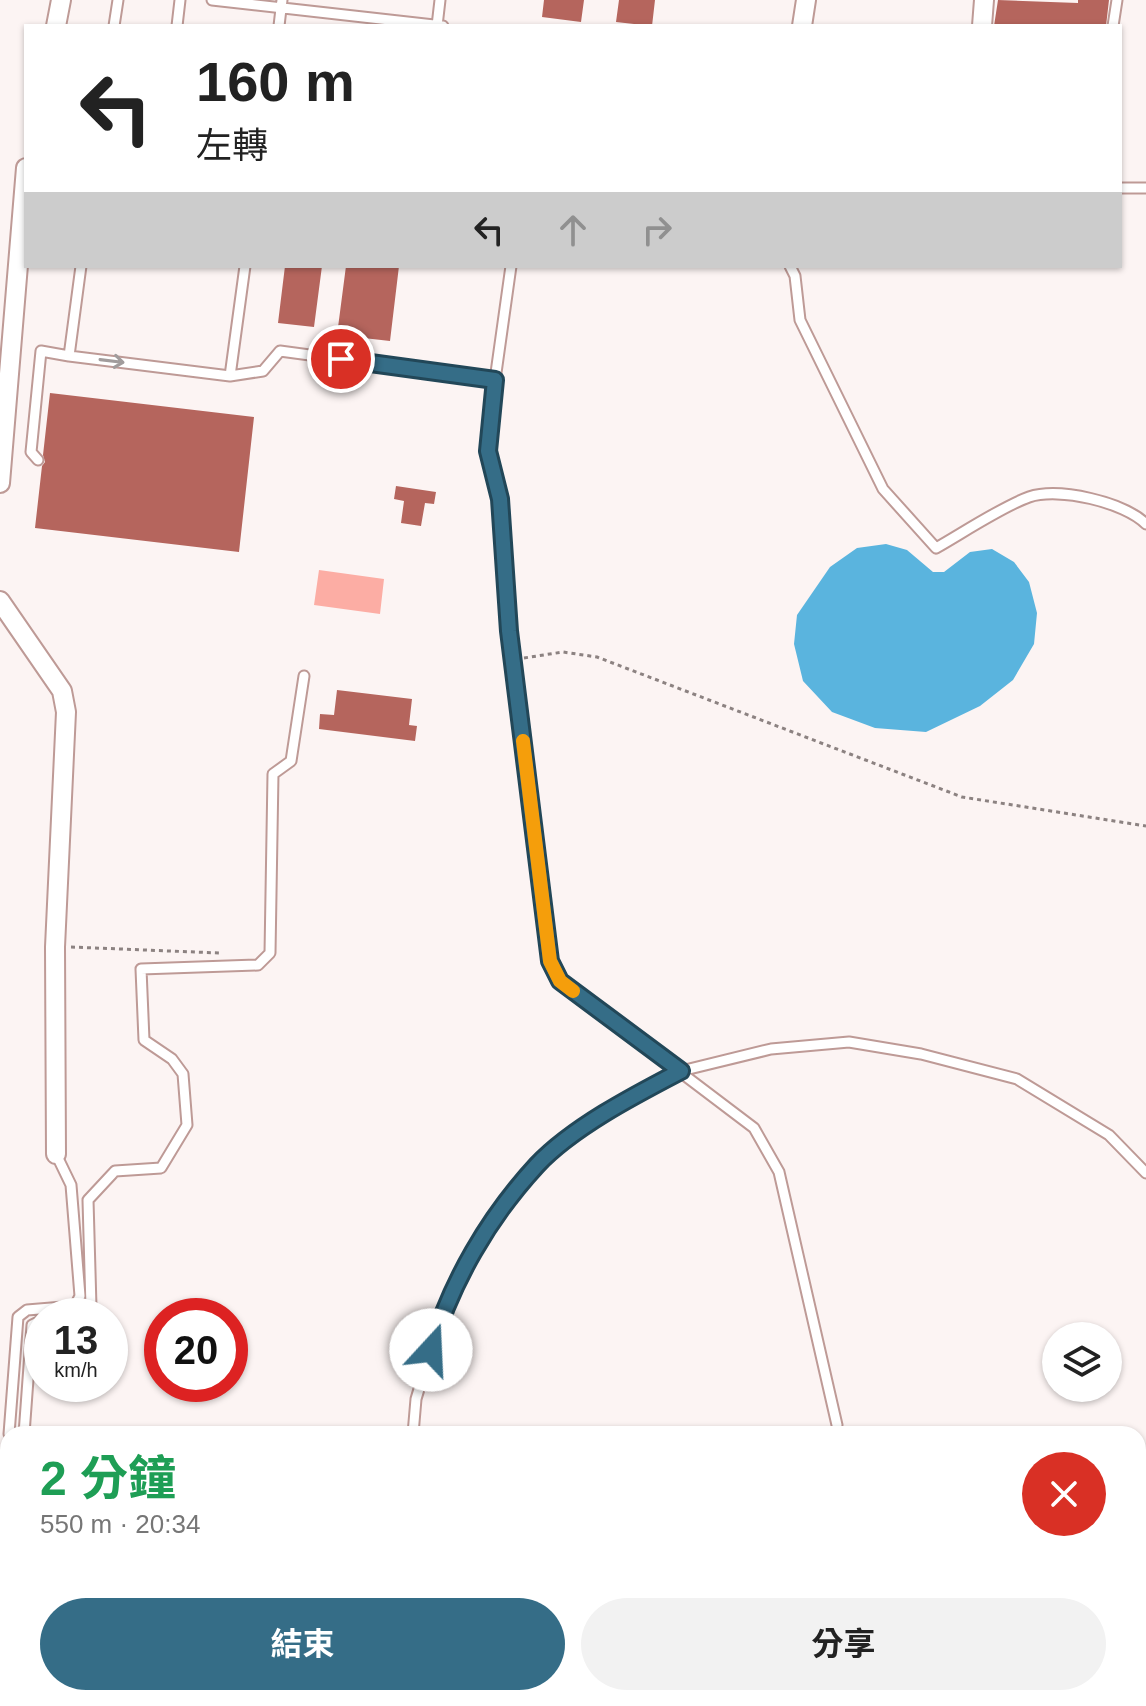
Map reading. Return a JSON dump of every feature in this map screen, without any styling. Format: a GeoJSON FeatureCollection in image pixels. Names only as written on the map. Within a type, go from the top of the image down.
{"type":"FeatureCollection","features":[{"type":"Feature","properties":{"kind":"street"},"geometry":{"type":"LineString","coordinates":[[56,24],[61,0]]}},
{"type":"Feature","properties":{"kind":"street"},"geometry":{"type":"LineString","coordinates":[[802,24],[806,0]]}},
{"type":"Feature","properties":{"kind":"street"},"geometry":{"type":"LineString","coordinates":[[982,24],[984,0]]}},
{"type":"Feature","properties":{"kind":"street"},"geometry":{"type":"LineString","coordinates":[[0,483],[24,192]]}},
{"type":"Feature","properties":{"kind":"street"},"geometry":{"type":"LineString","coordinates":[[0,601],[62,691],[66,712],[55,947],[56,1154]]}},
{"type":"Feature","properties":{"kind":"lane"},"geometry":{"type":"LineString","coordinates":[[114,24],[118,0]]}},
{"type":"Feature","properties":{"kind":"lane"},"geometry":{"type":"LineString","coordinates":[[177,24],[180,0]]}},
{"type":"Feature","properties":{"kind":"lane"},"geometry":{"type":"LineString","coordinates":[[212,0],[282,4],[423,24]]}},
{"type":"Feature","properties":{"kind":"lane"},"geometry":{"type":"LineString","coordinates":[[437,24],[440,0]]}},
{"type":"Feature","properties":{"kind":"lane"},"geometry":{"type":"LineString","coordinates":[[1113,24],[1117,0]]}},
{"type":"Feature","properties":{"kind":"lane"},"geometry":{"type":"LineString","coordinates":[[279,24],[282,4]]}},
{"type":"Feature","properties":{"kind":"lane"},"geometry":{"type":"LineString","coordinates":[[1122,188],[1146,188]]}},
{"type":"Feature","properties":{"kind":"lane"},"geometry":{"type":"LineString","coordinates":[[69,356],[81,268]]}},
{"type":"Feature","properties":{"kind":"lane"},"geometry":{"type":"LineString","coordinates":[[230,376],[245,268]]}},
{"type":"Feature","properties":{"kind":"lane"},"geometry":{"type":"LineString","coordinates":[[511,268],[488,451],[500,499],[513,659],[550,961],[560,981],[754,1128],[779,1172],[837,1425]]}},
{"type":"Feature","properties":{"kind":"lane"},"geometry":{"type":"LineString","coordinates":[[791,268],[795,276],[800,320],[883,489],[936,548],[1029,497],[1051,494],[1118,505],[1146,524]]}},
{"type":"Feature","properties":{"kind":"lane"},"geometry":{"type":"LineString","coordinates":[[38,460],[31,452],[31,431],[41,351],[230,376],[263,371],[280,351],[495,380]]}},
{"type":"Feature","properties":{"kind":"lane"},"geometry":{"type":"LineString","coordinates":[[91,1298],[88,1200],[115,1171],[161,1168],[187,1125],[183,1074],[172,1059],[144,1040],[141,969],[258,965],[270,953],[273,774],[291,761],[304,676]]}},
{"type":"Feature","properties":{"kind":"lane"},"geometry":{"type":"LineString","coordinates":[[414,1426],[416,1399],[438,1326],[477,1243],[538,1164],[593,1122],[681,1071],[771,1049],[849,1042],[921,1054],[1017,1079],[1109,1135],[1146,1173]]}},
{"type":"Feature","properties":{"kind":"lane"},"geometry":{"type":"LineString","coordinates":[[10,1426],[18,1317],[27,1310],[75,1306],[80,1296],[71,1185],[56,1154]]}},
{"type":"Feature","properties":{"kind":"lane"},"geometry":{"type":"LineString","coordinates":[[25,1426],[26,1402]]}},
{"type":"Feature","properties":{"kind":"path"},"geometry":{"type":"LineString","coordinates":[[513,659],[563,652],[597,657],[962,797],[1146,826]]}},
{"type":"Feature","properties":{"kind":"path"},"geometry":{"type":"LineString","coordinates":[[55,947],[227,953]]}},
{"type":"Feature","properties":{"kind":"shaded area"},"geometry":{"type":"Polygon","coordinates":[[[319,570],[384,579],[380,614],[314,605],[319,570]]]}},
{"type":"Feature","properties":{"kind":"water"},"geometry":{"type":"Polygon","coordinates":[[[886,544],[907,550],[933,572],[944,572],[970,552],[992,549],[1014,562],[1029,582],[1037,613],[1034,644],[1013,680],[980,706],[926,732],[875,728],[832,712],[803,681],[794,644],[797,615],[830,567],[857,548],[886,544]]]}},
{"type":"Feature","properties":{"kind":"building"},"geometry":{"type":"Polygon","coordinates":[[[544,0],[584,0],[581,22],[542,17],[544,0]]]}},
{"type":"Feature","properties":{"kind":"building"},"geometry":{"type":"Polygon","coordinates":[[[619,0],[655,0],[652,24],[616,22],[619,0]]]}},
{"type":"Feature","properties":{"kind":"building"},"geometry":{"type":"Polygon","coordinates":[[[998,0],[1078,3],[1078,0],[1109,0],[1106,24],[994,24],[998,0]]]}},
{"type":"Feature","properties":{"kind":"building"},"geometry":{"type":"Polygon","coordinates":[[[285,268],[322,268],[314,327],[278,323],[285,268]]]}},
{"type":"Feature","properties":{"kind":"building"},"geometry":{"type":"Polygon","coordinates":[[[346,268],[399,268],[390,341],[337,335],[346,268]]]}},
{"type":"Feature","properties":{"kind":"building"},"geometry":{"type":"Polygon","coordinates":[[[50,393],[254,417],[239,552],[35,528],[45,462],[43,455],[50,393]]]}},
{"type":"Feature","properties":{"kind":"building"},"geometry":{"type":"Polygon","coordinates":[[[396,486],[436,492],[434,504],[425,503],[421,526],[401,523],[404,501],[394,499],[396,486]]]}},
{"type":"Feature","properties":{"kind":"building"},"geometry":{"type":"Polygon","coordinates":[[[337,690],[412,699],[409,725],[417,726],[415,741],[319,729],[320,714],[334,715],[337,690]]]}},
{"type":"Feature","properties":{"kind":"slow traffic"},"geometry":{"type":"LineString","coordinates":[[523,741],[550,961],[560,981],[573,991]]}},
{"type":"Feature","properties":{"kind":"route"},"geometry":{"type":"LineString","coordinates":[[341,359],[495,380],[488,451],[500,499],[509,631],[550,961],[560,981],[681,1071],[593,1122],[538,1164],[477,1243],[438,1326],[431,1350]]}}]}
